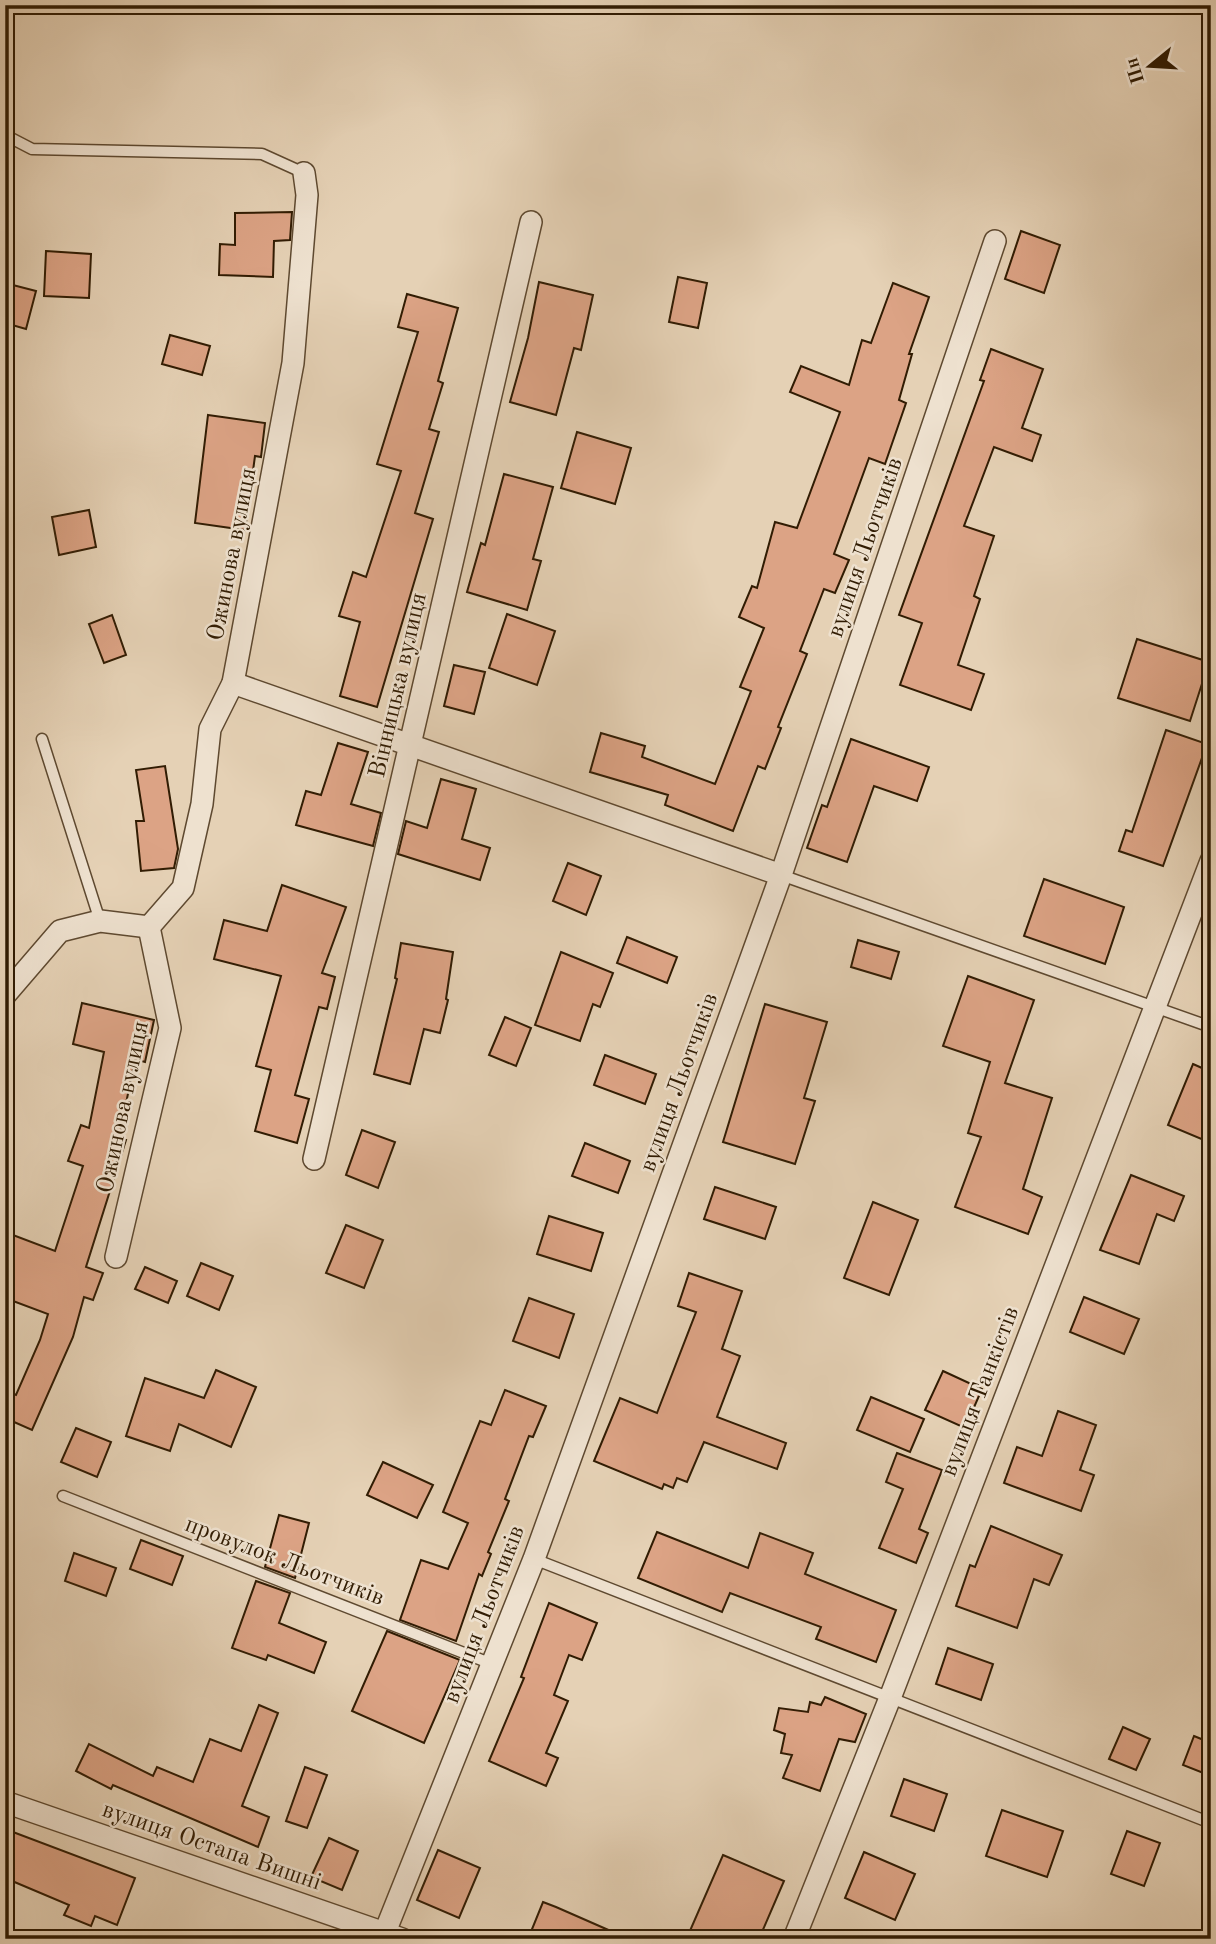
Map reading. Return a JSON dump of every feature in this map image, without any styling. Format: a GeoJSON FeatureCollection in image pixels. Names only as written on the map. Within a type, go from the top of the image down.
{"type":"FeatureCollection","features":[{"type":"Feature","properties":{"kind":"street","name":"Ожинова вулиця"},"geometry":{"type":"LineString","coordinates":[[116,1256],[170,1028],[149,927],[183,887],[202,804],[210,729],[233,683],[293,363],[307,195],[304,173]]}},
{"type":"Feature","properties":{"kind":"street","name":"Вінницька вулиця"},"geometry":{"type":"LineString","coordinates":[[314,1159],[531,222]]}},
{"type":"Feature","properties":{"kind":"street","name":"вулиця Льотчиків"},"geometry":{"type":"LineString","coordinates":[[393,1936],[492,1664],[534,1559],[781,875],[995,241]]}},
{"type":"Feature","properties":{"kind":"street"},"geometry":{"type":"LineString","coordinates":[[233,683],[411,743],[781,875]]}},
{"type":"Feature","properties":{"kind":"street","name":"вулиця Танкістів"},"geometry":{"type":"LineString","coordinates":[[794,1939],[890,1698],[1153,1006],[1211,861]]}},
{"type":"Feature","properties":{"kind":"street"},"geometry":{"type":"LineString","coordinates":[[5,995],[60,931],[100,921],[149,927]]}},
{"type":"Feature","properties":{"kind":"street","name":"вулиця Остапа Вишні"},"geometry":{"type":"LineString","coordinates":[[6,1801],[393,1936]]}},
{"type":"Feature","properties":{"kind":"lane"},"geometry":{"type":"LineString","coordinates":[[5,135],[32,149],[262,154],[304,173]]}},
{"type":"Feature","properties":{"kind":"lane"},"geometry":{"type":"LineString","coordinates":[[43,739],[100,921]]}},
{"type":"Feature","properties":{"kind":"lane"},"geometry":{"type":"LineString","coordinates":[[781,875],[1211,1027]]}},
{"type":"Feature","properties":{"kind":"lane","name":"провулок Льотчиків"},"geometry":{"type":"LineString","coordinates":[[62,1496],[492,1664]]}},
{"type":"Feature","properties":{"kind":"lane"},"geometry":{"type":"LineString","coordinates":[[534,1559],[1211,1823]]}},
{"type":"Feature","properties":{"kind":"building"},"geometry":{"type":"Polygon","coordinates":[[[292,212],[290,240],[274,241],[273,277],[219,275],[220,244],[235,245],[235,213],[292,212]]]}},
{"type":"Feature","properties":{"kind":"building"},"geometry":{"type":"Polygon","coordinates":[[[1021,231],[1060,245],[1044,293],[1005,279],[1021,231]]]}},
{"type":"Feature","properties":{"kind":"building"},"geometry":{"type":"Polygon","coordinates":[[[46,251],[91,254],[89,298],[44,296],[46,251]]]}},
{"type":"Feature","properties":{"kind":"building"},"geometry":{"type":"Polygon","coordinates":[[[678,277],[707,283],[698,328],[669,322],[678,277]]]}},
{"type":"Feature","properties":{"kind":"building"},"geometry":{"type":"Polygon","coordinates":[[[539,282],[593,295],[581,350],[574,348],[556,415],[510,402],[528,338],[539,282]]]}},
{"type":"Feature","properties":{"kind":"building"},"geometry":{"type":"Polygon","coordinates":[[[5,283],[36,291],[26,329],[5,323],[5,283]]]}},
{"type":"Feature","properties":{"kind":"building"},"geometry":{"type":"Polygon","coordinates":[[[893,283],[929,297],[909,354],[912,354],[899,400],[906,403],[885,464],[869,458],[834,554],[849,560],[835,593],[824,589],[800,651],[807,654],[778,727],[781,728],[765,769],[758,766],[733,831],[665,805],[668,795],[590,772],[601,733],[645,746],[642,757],[715,784],[751,691],[740,687],[764,628],[739,617],[752,586],[757,588],[775,522],[797,528],[840,412],[790,392],[801,366],[849,385],[862,340],[871,343],[893,283]]]}},
{"type":"Feature","properties":{"kind":"building"},"geometry":{"type":"Polygon","coordinates":[[[407,294],[458,308],[438,381],[443,383],[429,429],[439,432],[415,513],[433,519],[377,707],[340,696],[360,622],[339,616],[353,572],[366,577],[401,471],[377,464],[418,332],[398,327],[407,294]]]}},
{"type":"Feature","properties":{"kind":"building"},"geometry":{"type":"Polygon","coordinates":[[[170,335],[210,346],[202,375],[162,364],[170,335]]]}},
{"type":"Feature","properties":{"kind":"building"},"geometry":{"type":"Polygon","coordinates":[[[991,349],[1043,369],[1022,428],[1041,435],[1032,461],[994,447],[964,526],[994,536],[974,596],[980,599],[958,665],[984,674],[971,710],[900,685],[922,623],[899,615],[984,381],[980,380],[991,349]]]}},
{"type":"Feature","properties":{"kind":"building"},"geometry":{"type":"Polygon","coordinates":[[[208,415],[265,423],[261,457],[255,456],[245,530],[195,523],[208,415]]]}},
{"type":"Feature","properties":{"kind":"building"},"geometry":{"type":"Polygon","coordinates":[[[577,432],[631,448],[615,504],[561,488],[577,432]]]}},
{"type":"Feature","properties":{"kind":"building"},"geometry":{"type":"Polygon","coordinates":[[[504,474],[553,487],[533,559],[541,561],[527,610],[467,592],[481,543],[485,545],[504,474]]]}},
{"type":"Feature","properties":{"kind":"building"},"geometry":{"type":"Polygon","coordinates":[[[89,510],[96,547],[59,555],[52,517],[89,510]]]}},
{"type":"Feature","properties":{"kind":"building"},"geometry":{"type":"Polygon","coordinates":[[[507,614],[555,631],[537,685],[489,668],[507,614]]]}},
{"type":"Feature","properties":{"kind":"building"},"geometry":{"type":"Polygon","coordinates":[[[112,615],[126,655],[104,663],[89,624],[112,615]]]}},
{"type":"Feature","properties":{"kind":"building"},"geometry":{"type":"Polygon","coordinates":[[[1137,639],[1209,662],[1190,721],[1118,698],[1137,639]]]}},
{"type":"Feature","properties":{"kind":"building"},"geometry":{"type":"Polygon","coordinates":[[[454,665],[485,672],[474,714],[444,706],[454,665]]]}},
{"type":"Feature","properties":{"kind":"building"},"geometry":{"type":"Polygon","coordinates":[[[1166,730],[1207,744],[1163,866],[1119,851],[1126,830],[1132,832],[1166,730]]]}},
{"type":"Feature","properties":{"kind":"building"},"geometry":{"type":"Polygon","coordinates":[[[851,739],[929,767],[917,801],[874,786],[847,862],[807,848],[822,805],[827,807],[851,739]]]}},
{"type":"Feature","properties":{"kind":"building"},"geometry":{"type":"Polygon","coordinates":[[[338,743],[368,752],[351,804],[381,813],[373,846],[296,825],[306,791],[321,795],[338,743]]]}},
{"type":"Feature","properties":{"kind":"building"},"geometry":{"type":"Polygon","coordinates":[[[165,766],[178,849],[174,868],[141,871],[136,821],[144,821],[136,770],[165,766]]]}},
{"type":"Feature","properties":{"kind":"building"},"geometry":{"type":"Polygon","coordinates":[[[441,779],[476,789],[462,839],[490,848],[480,880],[398,854],[406,821],[427,828],[441,779]]]}},
{"type":"Feature","properties":{"kind":"building"},"geometry":{"type":"Polygon","coordinates":[[[568,863],[601,876],[586,915],[553,901],[568,863]]]}},
{"type":"Feature","properties":{"kind":"building"},"geometry":{"type":"Polygon","coordinates":[[[1044,879],[1124,907],[1105,964],[1024,936],[1044,879]]]}},
{"type":"Feature","properties":{"kind":"building"},"geometry":{"type":"Polygon","coordinates":[[[282,885],[346,907],[322,973],[335,977],[327,1009],[319,1007],[295,1095],[309,1099],[297,1143],[255,1131],[271,1070],[256,1066],[281,976],[214,959],[224,920],[267,931],[282,885]]]}},
{"type":"Feature","properties":{"kind":"building"},"geometry":{"type":"Polygon","coordinates":[[[627,937],[677,957],[667,983],[617,963],[627,937]]]}},
{"type":"Feature","properties":{"kind":"building"},"geometry":{"type":"Polygon","coordinates":[[[858,940],[899,952],[891,979],[851,967],[858,940]]]}},
{"type":"Feature","properties":{"kind":"building"},"geometry":{"type":"Polygon","coordinates":[[[401,943],[453,952],[448,1000],[440,1033],[424,1029],[410,1084],[374,1074],[397,979],[401,943]]]}},
{"type":"Feature","properties":{"kind":"building"},"geometry":{"type":"Polygon","coordinates":[[[561,952],[613,973],[600,1007],[593,1004],[580,1041],[535,1025],[561,952]]]}},
{"type":"Feature","properties":{"kind":"building"},"geometry":{"type":"Polygon","coordinates":[[[968,976],[1034,1000],[1005,1083],[1052,1098],[1023,1189],[1042,1197],[1028,1234],[955,1207],[981,1137],[968,1133],[990,1062],[943,1046],[968,976]]]}},
{"type":"Feature","properties":{"kind":"building"},"geometry":{"type":"Polygon","coordinates":[[[82,1003],[154,1020],[145,1062],[135,1059],[119,1138],[126,1140],[86,1267],[103,1273],[93,1300],[84,1297],[73,1337],[32,1430],[5,1418],[5,1390],[16,1395],[40,1340],[48,1314],[5,1298],[5,1232],[55,1251],[83,1166],[68,1161],[81,1125],[89,1128],[104,1052],[73,1044],[82,1003]]]}},
{"type":"Feature","properties":{"kind":"building"},"geometry":{"type":"Polygon","coordinates":[[[765,1004],[827,1022],[804,1098],[815,1101],[795,1164],[723,1142],[765,1004]]]}},
{"type":"Feature","properties":{"kind":"building"},"geometry":{"type":"Polygon","coordinates":[[[505,1017],[531,1028],[516,1066],[489,1055],[505,1017]]]}},
{"type":"Feature","properties":{"kind":"building"},"geometry":{"type":"Polygon","coordinates":[[[605,1055],[656,1074],[645,1104],[594,1085],[605,1055]]]}},
{"type":"Feature","properties":{"kind":"building"},"geometry":{"type":"Polygon","coordinates":[[[1193,1064],[1211,1072],[1211,1143],[1168,1125],[1193,1064]]]}},
{"type":"Feature","properties":{"kind":"building"},"geometry":{"type":"Polygon","coordinates":[[[362,1130],[395,1142],[378,1188],[346,1175],[362,1130]]]}},
{"type":"Feature","properties":{"kind":"building"},"geometry":{"type":"Polygon","coordinates":[[[585,1143],[630,1161],[618,1193],[572,1176],[585,1143]]]}},
{"type":"Feature","properties":{"kind":"building"},"geometry":{"type":"Polygon","coordinates":[[[1131,1175],[1184,1196],[1174,1221],[1157,1214],[1139,1264],[1100,1250],[1131,1175]]]}},
{"type":"Feature","properties":{"kind":"building"},"geometry":{"type":"Polygon","coordinates":[[[715,1187],[776,1207],[765,1239],[704,1219],[715,1187]]]}},
{"type":"Feature","properties":{"kind":"building"},"geometry":{"type":"Polygon","coordinates":[[[873,1202],[918,1220],[889,1295],[844,1278],[873,1202]]]}},
{"type":"Feature","properties":{"kind":"building"},"geometry":{"type":"Polygon","coordinates":[[[549,1216],[603,1233],[591,1271],[537,1254],[549,1216]]]}},
{"type":"Feature","properties":{"kind":"building"},"geometry":{"type":"Polygon","coordinates":[[[346,1225],[383,1240],[364,1288],[326,1273],[346,1225]]]}},
{"type":"Feature","properties":{"kind":"building"},"geometry":{"type":"Polygon","coordinates":[[[201,1263],[233,1276],[219,1310],[187,1296],[201,1263]]]}},
{"type":"Feature","properties":{"kind":"building"},"geometry":{"type":"Polygon","coordinates":[[[145,1267],[177,1281],[168,1303],[135,1289],[145,1267]]]}},
{"type":"Feature","properties":{"kind":"building"},"geometry":{"type":"Polygon","coordinates":[[[689,1273],[742,1291],[722,1349],[740,1356],[717,1417],[786,1443],[777,1469],[704,1442],[687,1482],[677,1478],[673,1488],[664,1484],[662,1489],[594,1461],[620,1398],[657,1413],[696,1312],[678,1306],[689,1273]]]}},
{"type":"Feature","properties":{"kind":"building"},"geometry":{"type":"Polygon","coordinates":[[[1084,1297],[1139,1319],[1124,1354],[1070,1332],[1084,1297]]]}},
{"type":"Feature","properties":{"kind":"building"},"geometry":{"type":"Polygon","coordinates":[[[529,1298],[574,1314],[559,1358],[513,1341],[529,1298]]]}},
{"type":"Feature","properties":{"kind":"building"},"geometry":{"type":"Polygon","coordinates":[[[216,1370],[256,1387],[231,1447],[179,1424],[170,1451],[126,1436],[145,1378],[204,1398],[216,1370]]]}},
{"type":"Feature","properties":{"kind":"building"},"geometry":{"type":"Polygon","coordinates":[[[943,1371],[982,1389],[965,1428],[925,1410],[943,1371]]]}},
{"type":"Feature","properties":{"kind":"building"},"geometry":{"type":"Polygon","coordinates":[[[505,1390],[546,1406],[533,1437],[529,1436],[505,1499],[509,1501],[488,1552],[491,1554],[482,1576],[479,1574],[456,1641],[400,1620],[421,1560],[448,1569],[468,1523],[443,1512],[480,1421],[491,1425],[505,1390]]]}},
{"type":"Feature","properties":{"kind":"building"},"geometry":{"type":"Polygon","coordinates":[[[871,1397],[924,1419],[910,1452],[857,1430],[871,1397]]]}},
{"type":"Feature","properties":{"kind":"building"},"geometry":{"type":"Polygon","coordinates":[[[1058,1411],[1096,1425],[1080,1470],[1094,1475],[1081,1511],[1004,1483],[1017,1447],[1042,1456],[1058,1411]]]}},
{"type":"Feature","properties":{"kind":"building"},"geometry":{"type":"Polygon","coordinates":[[[76,1428],[111,1442],[97,1477],[61,1462],[76,1428]]]}},
{"type":"Feature","properties":{"kind":"building"},"geometry":{"type":"Polygon","coordinates":[[[897,1453],[942,1470],[919,1529],[928,1533],[916,1563],[879,1548],[903,1489],[886,1482],[897,1453]]]}},
{"type":"Feature","properties":{"kind":"building"},"geometry":{"type":"Polygon","coordinates":[[[383,1462],[433,1485],[417,1518],[367,1495],[383,1462]]]}},
{"type":"Feature","properties":{"kind":"building"},"geometry":{"type":"Polygon","coordinates":[[[279,1515],[309,1523],[295,1578],[265,1567],[279,1515]]]}},
{"type":"Feature","properties":{"kind":"building"},"geometry":{"type":"Polygon","coordinates":[[[991,1526],[1062,1555],[1049,1585],[1034,1579],[1017,1628],[956,1606],[970,1565],[975,1567],[991,1526]]]}},
{"type":"Feature","properties":{"kind":"building"},"geometry":{"type":"Polygon","coordinates":[[[657,1532],[748,1568],[760,1533],[813,1553],[805,1574],[896,1610],[876,1662],[816,1639],[821,1627],[730,1593],[722,1612],[638,1578],[657,1532]]]}},
{"type":"Feature","properties":{"kind":"building"},"geometry":{"type":"Polygon","coordinates":[[[141,1540],[183,1556],[172,1585],[130,1569],[141,1540]]]}},
{"type":"Feature","properties":{"kind":"building"},"geometry":{"type":"Polygon","coordinates":[[[74,1553],[116,1568],[106,1596],[65,1581],[74,1553]]]}},
{"type":"Feature","properties":{"kind":"building"},"geometry":{"type":"Polygon","coordinates":[[[256,1581],[290,1593],[279,1623],[326,1642],[314,1673],[268,1655],[266,1660],[232,1648],[256,1581]]]}},
{"type":"Feature","properties":{"kind":"building"},"geometry":{"type":"Polygon","coordinates":[[[549,1603],[597,1623],[582,1660],[569,1655],[554,1695],[568,1701],[546,1753],[558,1758],[546,1786],[489,1761],[524,1678],[521,1677],[549,1603]]]}},
{"type":"Feature","properties":{"kind":"building"},"geometry":{"type":"Polygon","coordinates":[[[387,1631],[460,1660],[424,1743],[352,1711],[387,1631]]]}},
{"type":"Feature","properties":{"kind":"building"},"geometry":{"type":"Polygon","coordinates":[[[948,1648],[993,1664],[981,1700],[936,1684],[948,1648]]]}},
{"type":"Feature","properties":{"kind":"building"},"geometry":{"type":"Polygon","coordinates":[[[825,1697],[866,1714],[855,1742],[839,1739],[820,1791],[783,1778],[792,1755],[781,1753],[785,1734],[774,1730],[779,1708],[808,1712],[810,1702],[821,1705],[825,1697]]]}},
{"type":"Feature","properties":{"kind":"building"},"geometry":{"type":"Polygon","coordinates":[[[259,1705],[278,1713],[242,1806],[269,1817],[258,1847],[113,1785],[111,1789],[76,1771],[89,1744],[153,1776],[157,1767],[193,1782],[210,1739],[241,1751],[259,1705]]]}},
{"type":"Feature","properties":{"kind":"building"},"geometry":{"type":"Polygon","coordinates":[[[1123,1727],[1150,1739],[1136,1770],[1109,1759],[1123,1727]]]}},
{"type":"Feature","properties":{"kind":"building"},"geometry":{"type":"Polygon","coordinates":[[[1194,1736],[1211,1743],[1211,1776],[1183,1765],[1194,1736]]]}},
{"type":"Feature","properties":{"kind":"building"},"geometry":{"type":"Polygon","coordinates":[[[305,1767],[327,1775],[307,1828],[286,1821],[305,1767]]]}},
{"type":"Feature","properties":{"kind":"building"},"geometry":{"type":"Polygon","coordinates":[[[904,1779],[947,1794],[934,1831],[891,1816],[904,1779]]]}},
{"type":"Feature","properties":{"kind":"building"},"geometry":{"type":"Polygon","coordinates":[[[1002,1810],[1063,1831],[1047,1877],[986,1856],[1002,1810]]]}},
{"type":"Feature","properties":{"kind":"building"},"geometry":{"type":"Polygon","coordinates":[[[5,1829],[135,1878],[117,1925],[95,1916],[91,1926],[64,1915],[69,1905],[5,1878],[5,1829]]]}},
{"type":"Feature","properties":{"kind":"building"},"geometry":{"type":"Polygon","coordinates":[[[1127,1831],[1160,1843],[1144,1886],[1111,1874],[1127,1831]]]}},
{"type":"Feature","properties":{"kind":"building"},"geometry":{"type":"Polygon","coordinates":[[[329,1838],[358,1851],[342,1890],[311,1877],[329,1838]]]}},
{"type":"Feature","properties":{"kind":"building"},"geometry":{"type":"Polygon","coordinates":[[[438,1850],[480,1868],[459,1918],[417,1900],[438,1850]]]}},
{"type":"Feature","properties":{"kind":"building"},"geometry":{"type":"Polygon","coordinates":[[[864,1852],[915,1874],[895,1920],[845,1898],[864,1852]]]}},
{"type":"Feature","properties":{"kind":"building"},"geometry":{"type":"Polygon","coordinates":[[[723,1855],[784,1881],[759,1939],[703,1939],[689,1933],[723,1855]]]}},
{"type":"Feature","properties":{"kind":"building"},"geometry":{"type":"Polygon","coordinates":[[[543,1902],[556,1907],[629,1939],[528,1939],[543,1902]]]}}]}
